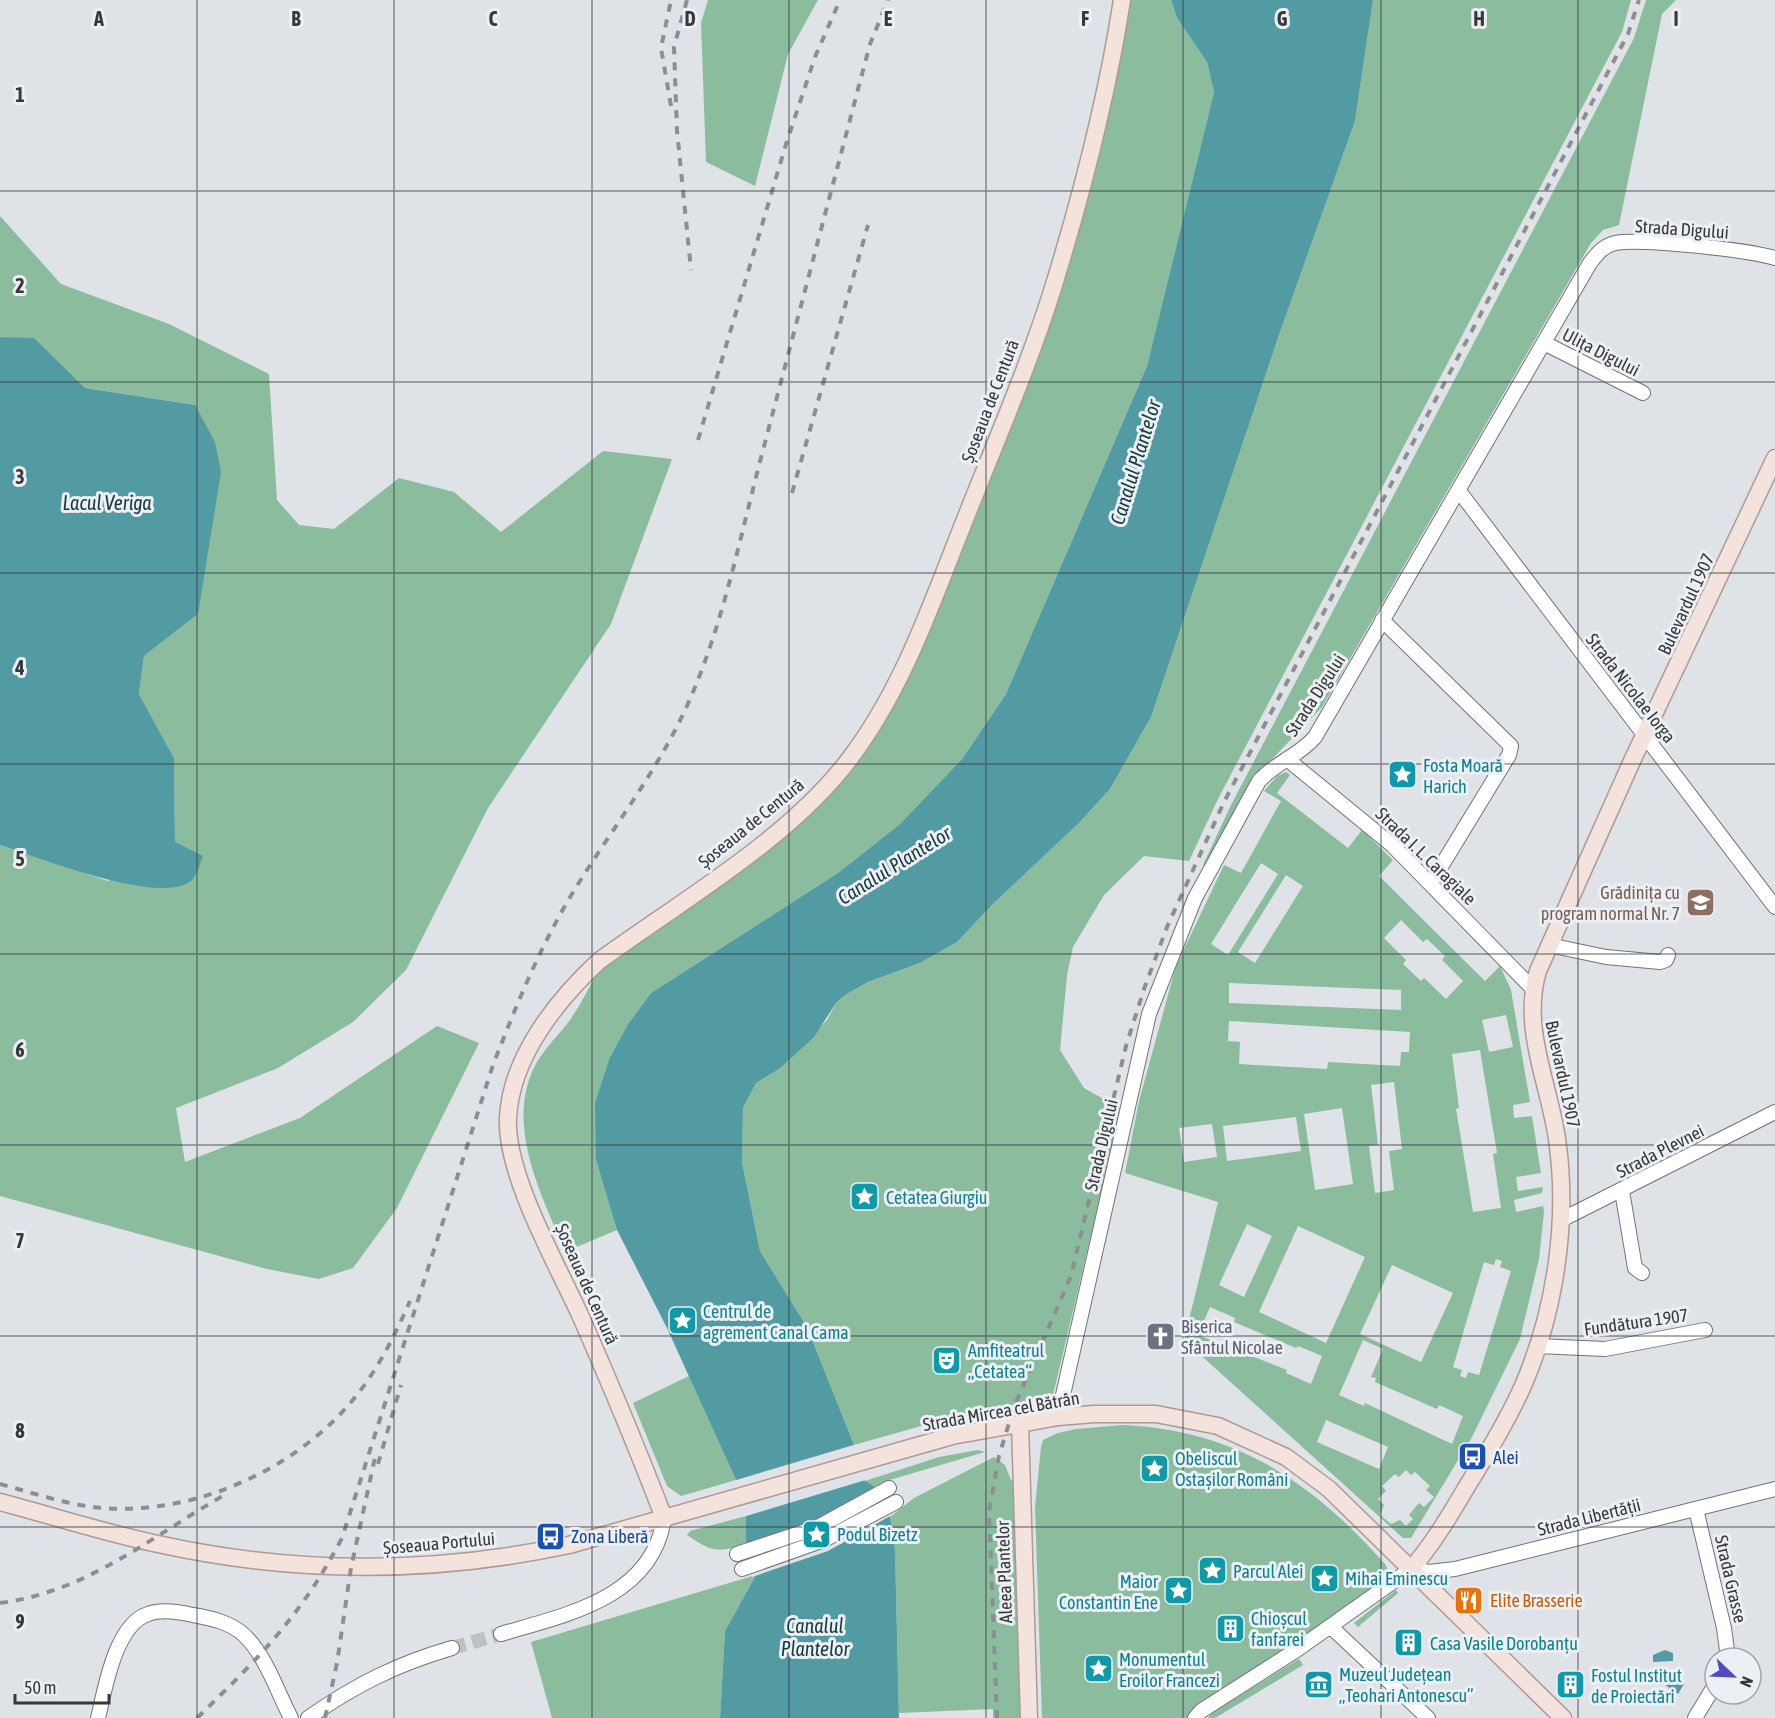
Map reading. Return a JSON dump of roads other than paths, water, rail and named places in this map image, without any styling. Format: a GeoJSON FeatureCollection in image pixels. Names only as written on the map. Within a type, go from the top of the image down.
{"type":"FeatureCollection","features":[{"type":"Feature","properties":{"kind":"main road","name":"Șoseaua de Centură"},"geometry":{"type":"LineString","coordinates":[[664,1518],[632,1436],[519,1179],[509,1138],[508,1118],[517,1076],[552,1013],[584,975],[599,961],[754,849],[810,803],[850,759],[880,715],[911,655],[1026,362],[1052,289],[1103,103],[1122,0]]}},
{"type":"Feature","properties":{"kind":"main road","name":"Bulevardul 1907"},"geometry":{"type":"LineString","coordinates":[[1411,1569],[1440,1530],[1504,1424],[1537,1346],[1555,1270],[1561,1220],[1557,1140],[1532,1024],[1533,989],[1549,945],[1775,458]]}},
{"type":"Feature","properties":{"kind":"main road","name":"Strada Mircea cel Bătrân"},"geometry":{"type":"LineString","coordinates":[[876,1458],[952,1436],[1058,1417],[1122,1412],[1156,1414],[1202,1422],[1243,1436],[1287,1457],[1313,1476],[1563,1718]]}},
{"type":"Feature","properties":{"kind":"main road","name":"Aleea Plantelor"},"geometry":{"type":"LineString","coordinates":[[1020,1424],[1029,1718]]}},
{"type":"Feature","properties":{"kind":"main road","name":"Șoseaua Portului"},"geometry":{"type":"LineString","coordinates":[[0,1502],[159,1544],[247,1559],[351,1568],[430,1565],[520,1556],[569,1545],[876,1458]]}},
{"type":"Feature","properties":{"kind":"street","name":"Strada Digului"},"geometry":{"type":"LineString","coordinates":[[1058,1417],[1149,1014],[1195,898],[1259,781],[1301,751],[1315,737],[1590,263],[1602,249],[1613,244],[1628,242],[1727,250],[1775,258]]}},
{"type":"Feature","properties":{"kind":"street","name":"Ulița Digului"},"geometry":{"type":"LineString","coordinates":[[1544,343],[1643,393]]}},
{"type":"Feature","properties":{"kind":"street","name":"Strada Nicolae Iorga"},"geometry":{"type":"LineString","coordinates":[[1459,491],[1775,907]]}},
{"type":"Feature","properties":{"kind":"street"},"geometry":{"type":"LineString","coordinates":[[1382,620],[1511,746],[1509,755],[1431,883]]}},
{"type":"Feature","properties":{"kind":"street","name":"Strada I. L. Caragiale"},"geometry":{"type":"LineString","coordinates":[[1287,759],[1368,824],[1431,883],[1533,989]]}},
{"type":"Feature","properties":{"kind":"street"},"geometry":{"type":"LineString","coordinates":[[1549,945],[1606,957],[1648,961],[1663,961],[1668,955]]}},
{"type":"Feature","properties":{"kind":"street","name":"Strada Plevnei"},"geometry":{"type":"LineString","coordinates":[[1561,1220],[1775,1112]]}},
{"type":"Feature","properties":{"kind":"street"},"geometry":{"type":"LineString","coordinates":[[1622,1191],[1635,1268],[1642,1273]]}},
{"type":"Feature","properties":{"kind":"street","name":"Fundătura 1907"},"geometry":{"type":"LineString","coordinates":[[1537,1346],[1598,1349],[1705,1330]]}},
{"type":"Feature","properties":{"kind":"street"},"geometry":{"type":"LineString","coordinates":[[737,1554],[818,1527],[890,1488]]}},
{"type":"Feature","properties":{"kind":"street","name":"Strada Libertății"},"geometry":{"type":"LineString","coordinates":[[1411,1569],[1429,1572],[1455,1569],[1775,1489]]}},
{"type":"Feature","properties":{"kind":"street"},"geometry":{"type":"LineString","coordinates":[[742,1569],[824,1540],[896,1502]]}},
{"type":"Feature","properties":{"kind":"street","name":"Strada Grasse"},"geometry":{"type":"LineString","coordinates":[[1696,1509],[1726,1646]]}},
{"type":"Feature","properties":{"kind":"street"},"geometry":{"type":"LineString","coordinates":[[501,1634],[585,1608],[618,1590],[636,1575],[654,1551],[664,1518]]}},
{"type":"Feature","properties":{"kind":"street"},"geometry":{"type":"LineString","coordinates":[[1195,1718],[1201,1711],[1331,1627],[1411,1569]]}},
{"type":"Feature","properties":{"kind":"street"},"geometry":{"type":"LineString","coordinates":[[98,1718],[113,1659],[132,1626],[147,1614],[176,1611],[210,1618],[243,1634],[261,1657],[291,1718]]}},
{"type":"Feature","properties":{"kind":"street"},"geometry":{"type":"LineString","coordinates":[[1331,1627],[1428,1718]]}},
{"type":"Feature","properties":{"kind":"street"},"geometry":{"type":"LineString","coordinates":[[308,1718],[350,1690],[389,1669],[452,1648]]}},
{"type":"Feature","properties":{"kind":"street"},"geometry":{"type":"LineString","coordinates":[[1695,1718],[1703,1705]]}},
{"type":"Feature","properties":{"kind":"water","name":"Canalul Plantelor"},"geometry":{"type":"Polygon","coordinates":[[[1171,0],[1373,0],[1355,121],[1279,335],[1151,717],[1110,789],[1079,823],[994,903],[957,942],[920,963],[868,982],[845,995],[836,1003],[814,1037],[779,1069],[756,1083],[743,1108],[742,1162],[760,1251],[807,1327],[854,1445],[864,1480],[875,1487],[890,1517],[895,1550],[899,1718],[720,1718],[725,1631],[756,1575],[746,1544],[746,1516],[736,1480],[667,1328],[617,1230],[596,1159],[595,1103],[610,1057],[628,1024],[651,993],[838,873],[900,824],[962,759],[1006,694],[1147,366],[1214,92],[1207,62],[1177,18],[1171,0]]]}},
{"type":"Feature","properties":{"kind":"water","name":"Lacul Veriga"},"geometry":{"type":"Polygon","coordinates":[[[0,337],[34,338],[85,388],[195,405],[215,442],[221,472],[198,614],[144,656],[139,694],[174,758],[175,842],[203,856],[193,879],[175,887],[153,888],[127,884],[98,877],[0,845],[0,337]]]}},
{"type":"Feature","properties":{"kind":"water"},"geometry":{"type":"Polygon","coordinates":[[[1665,1650],[1673,1653],[1673,1661],[1653,1662],[1653,1655],[1665,1650]]]}},
{"type":"Feature","properties":{"kind":"water"},"geometry":{"type":"Polygon","coordinates":[[[1670,1675],[1684,1684],[1678,1694],[1664,1684],[1670,1675]]]}},
{"type":"Feature","properties":{"kind":"tunnel"},"geometry":{"type":"LineString","coordinates":[[452,1648],[501,1634]]}},
{"type":"Feature","properties":{"kind":"railway"},"geometry":{"type":"LineString","coordinates":[[671,0],[661,48],[671,106]]}},
{"type":"Feature","properties":{"kind":"railway"},"geometry":{"type":"LineString","coordinates":[[687,0],[674,47],[677,131],[691,270]]}},
{"type":"Feature","properties":{"kind":"railway"},"geometry":{"type":"LineString","coordinates":[[698,440],[787,141],[815,57],[840,0]]}},
{"type":"Feature","properties":{"kind":"railway"},"geometry":{"type":"LineString","coordinates":[[197,1718],[240,1676],[295,1613],[342,1538],[493,1065],[512,1017],[543,948],[567,903],[641,789],[669,742],[693,692],[732,574],[870,44],[888,0]]}},
{"type":"Feature","properties":{"kind":"railway"},"geometry":{"type":"LineString","coordinates":[[997,1718],[989,1511],[999,1456],[1014,1407],[1071,1276],[1126,1046],[1167,927],[1224,802],[1628,34],[1639,0]]}},
{"type":"Feature","properties":{"kind":"railway"},"geometry":{"type":"LineString","coordinates":[[792,493],[868,225]]}},
{"type":"Feature","properties":{"kind":"railway"},"geometry":{"type":"LineString","coordinates":[[0,1484],[76,1504],[102,1508],[168,1505],[234,1486],[294,1453],[321,1433],[344,1410],[382,1358],[410,1301]]}},
{"type":"Feature","properties":{"kind":"railway"},"geometry":{"type":"LineString","coordinates":[[378,1464],[401,1385]]}},
{"type":"Feature","properties":{"kind":"railway"},"geometry":{"type":"LineString","coordinates":[[325,1718],[337,1663],[351,1568],[376,1453]]}},
{"type":"Feature","properties":{"kind":"railway"},"geometry":{"type":"LineString","coordinates":[[0,1603],[32,1597],[91,1574],[119,1560],[228,1493]]}},
{"type":"Feature","properties":{"kind":"place","name":"Fosta Moară Harich"},"geometry":{"type":"Point","coordinates":[1402,775]}},
{"type":"Feature","properties":{"kind":"place","name":"Grădinița cu program normal Nr. 7"},"geometry":{"type":"Point","coordinates":[1701,902]}},
{"type":"Feature","properties":{"kind":"place","name":"Cetatea Giurgiu"},"geometry":{"type":"Point","coordinates":[865,1197]}},
{"type":"Feature","properties":{"kind":"place","name":"Centrul de agrement Canal Cama"},"geometry":{"type":"Point","coordinates":[682,1321]}},
{"type":"Feature","properties":{"kind":"place","name":"Biserica Sfântul Nicolae"},"geometry":{"type":"Point","coordinates":[1160,1336]}},
{"type":"Feature","properties":{"kind":"place","name":"Amfiteatrul „Cetatea“"},"geometry":{"type":"Point","coordinates":[947,1360]}},
{"type":"Feature","properties":{"kind":"place","name":"Alei"},"geometry":{"type":"Point","coordinates":[1472,1457]}},
{"type":"Feature","properties":{"kind":"place","name":"Obeliscul Ostașilor Români"},"geometry":{"type":"Point","coordinates":[1154,1468]}},
{"type":"Feature","properties":{"kind":"place","name":"Podul Bizetz"},"geometry":{"type":"Point","coordinates":[816,1534]}},
{"type":"Feature","properties":{"kind":"place","name":"Zona Liberă"},"geometry":{"type":"Point","coordinates":[550,1536]}},
{"type":"Feature","properties":{"kind":"place","name":"Parcul Alei"},"geometry":{"type":"Point","coordinates":[1212,1571]}},
{"type":"Feature","properties":{"kind":"place","name":"Mihai Eminescu"},"geometry":{"type":"Point","coordinates":[1324,1578]}},
{"type":"Feature","properties":{"kind":"place","name":"Maior Constantin Ene"},"geometry":{"type":"Point","coordinates":[1179,1591]}},
{"type":"Feature","properties":{"kind":"place","name":"Elite Brasserie"},"geometry":{"type":"Point","coordinates":[1469,1600]}},
{"type":"Feature","properties":{"kind":"place","name":"Chioșcul fanfarei"},"geometry":{"type":"Point","coordinates":[1230,1628]}},
{"type":"Feature","properties":{"kind":"place","name":"Casa Vasile Dorobanțu"},"geometry":{"type":"Point","coordinates":[1409,1643]}},
{"type":"Feature","properties":{"kind":"place","name":"Monumentul Eroilor Francezi"},"geometry":{"type":"Point","coordinates":[1098,1669]}},
{"type":"Feature","properties":{"kind":"place","name":"Muzeul Județean „Teohari Antonescu”"},"geometry":{"type":"Point","coordinates":[1318,1684]}},
{"type":"Feature","properties":{"kind":"place","name":"Fostul Institut de Proiectări"},"geometry":{"type":"Point","coordinates":[1570,1685]}}]}
